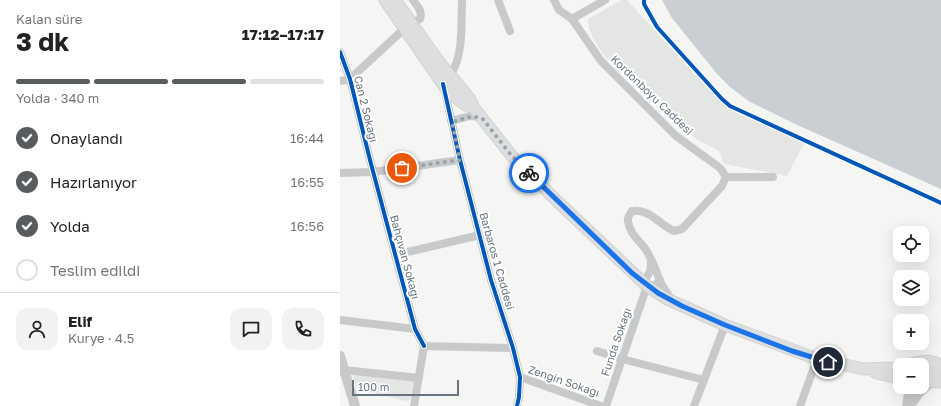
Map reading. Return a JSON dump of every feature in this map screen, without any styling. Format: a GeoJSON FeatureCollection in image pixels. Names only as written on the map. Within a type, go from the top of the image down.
{"type":"FeatureCollection","features":[{"type":"Feature","properties":{"kind":"main road"},"geometry":{"type":"LineString","coordinates":[[385,0],[409,25]]}},
{"type":"Feature","properties":{"kind":"main road"},"geometry":{"type":"LineString","coordinates":[[395,0],[409,25],[447,80],[469,98],[474,108],[511,155],[558,202],[645,284],[674,302],[725,325],[817,359],[893,377]]}},
{"type":"Feature","properties":{"kind":"main road"},"geometry":{"type":"LineString","coordinates":[[929,361],[939,362],[931,382]]}},
{"type":"Feature","properties":{"kind":"main road"},"geometry":{"type":"LineString","coordinates":[[864,369],[893,368]]}},
{"type":"Feature","properties":{"kind":"street"},"geometry":{"type":"LineString","coordinates":[[340,81],[350,79],[409,25],[422,16],[413,0]]}},
{"type":"Feature","properties":{"kind":"street"},"geometry":{"type":"LineString","coordinates":[[447,80],[456,65],[460,48],[462,0]]}},
{"type":"Feature","properties":{"kind":"street"},"geometry":{"type":"LineString","coordinates":[[498,0],[510,31]]}},
{"type":"Feature","properties":{"kind":"street","name":"Kordonboyu Caddesi"},"geometry":{"type":"LineString","coordinates":[[554,0],[559,10],[572,19],[601,61],[676,136],[721,169],[726,177]]}},
{"type":"Feature","properties":{"kind":"street"},"geometry":{"type":"LineString","coordinates":[[572,19],[597,3],[605,0]]}},
{"type":"Feature","properties":{"kind":"street","name":"Can 2 Sokağı"},"geometry":{"type":"LineString","coordinates":[[340,52],[350,79],[373,172]]}},
{"type":"Feature","properties":{"kind":"street","name":"Barbaros 1 Caddesi"},"geometry":{"type":"LineString","coordinates":[[447,80],[452,122],[460,160],[491,280],[513,348],[520,377],[517,406]]}},
{"type":"Feature","properties":{"kind":"street"},"geometry":{"type":"LineString","coordinates":[[452,122],[463,117],[474,108]]}},
{"type":"Feature","properties":{"kind":"street"},"geometry":{"type":"LineString","coordinates":[[463,117],[475,116],[482,118]]}},
{"type":"Feature","properties":{"kind":"street"},"geometry":{"type":"LineString","coordinates":[[340,173],[373,172],[460,160]]}},
{"type":"Feature","properties":{"kind":"street","name":"Bahçıvan Sokağı"},"geometry":{"type":"LineString","coordinates":[[373,172],[415,329],[424,346]]}},
{"type":"Feature","properties":{"kind":"street"},"geometry":{"type":"LineString","coordinates":[[674,302],[660,280],[647,251],[630,227],[628,220],[632,211],[637,210],[645,212],[674,231],[682,229],[722,186],[726,177],[773,177]]}},
{"type":"Feature","properties":{"kind":"street"},"geometry":{"type":"LineString","coordinates":[[395,255],[480,235]]}},
{"type":"Feature","properties":{"kind":"street","name":"Funda Sokağı"},"geometry":{"type":"LineString","coordinates":[[606,406],[645,284],[651,270],[651,260]]}},
{"type":"Feature","properties":{"kind":"street"},"geometry":{"type":"LineString","coordinates":[[645,284],[655,285],[660,280]]}},
{"type":"Feature","properties":{"kind":"street"},"geometry":{"type":"LineString","coordinates":[[340,320],[415,329]]}},
{"type":"Feature","properties":{"kind":"street"},"geometry":{"type":"LineString","coordinates":[[694,406],[725,325]]}},
{"type":"Feature","properties":{"kind":"street"},"geometry":{"type":"LineString","coordinates":[[414,406],[424,346],[513,348]]}},
{"type":"Feature","properties":{"kind":"street"},"geometry":{"type":"LineString","coordinates":[[597,351],[704,380]]}},
{"type":"Feature","properties":{"kind":"street"},"geometry":{"type":"LineString","coordinates":[[340,356],[355,406]]}},
{"type":"Feature","properties":{"kind":"street"},"geometry":{"type":"LineString","coordinates":[[800,406],[817,359]]}},
{"type":"Feature","properties":{"kind":"street"},"geometry":{"type":"LineString","coordinates":[[344,370],[419,378]]}},
{"type":"Feature","properties":{"kind":"street","name":"Zengin Sokağı"},"geometry":{"type":"LineString","coordinates":[[520,377],[601,406]]}},
{"type":"Feature","properties":{"kind":"street"},"geometry":{"type":"LineString","coordinates":[[910,406],[918,394],[931,382]]}},
{"type":"Feature","properties":{"kind":"street"},"geometry":{"type":"LineString","coordinates":[[907,406],[909,394]]}},
{"type":"Feature","properties":{"kind":"shaded area"},"geometry":{"type":"Polygon","coordinates":[[[622,0],[627,0],[698,78],[732,111],[804,143],[787,176],[724,164],[719,151],[698,140],[672,122],[622,73],[620,74],[595,41],[591,34],[588,19],[622,0]]]}},
{"type":"Feature","properties":{"kind":"shaded area"},"geometry":{"type":"Polygon","coordinates":[[[662,0],[941,0],[941,189],[795,124],[750,102],[730,87],[717,74],[672,18],[662,0]]]}},
{"type":"Feature","properties":{"kind":"shaded area"},"geometry":{"type":"Polygon","coordinates":[[[353,375],[414,381],[410,400],[406,401],[366,391],[358,393],[353,375]]]}},
{"type":"Feature","properties":{"kind":"cycle path"},"geometry":{"type":"LineString","coordinates":[[644,0],[644,4],[657,27],[730,106],[941,203]]}},
{"type":"Feature","properties":{"kind":"cycle path"},"geometry":{"type":"LineString","coordinates":[[340,52],[350,79],[415,329],[424,346]]}},
{"type":"Feature","properties":{"kind":"cycle path"},"geometry":{"type":"LineString","coordinates":[[443,84],[460,160],[491,280],[513,348],[520,377],[517,406]]}},
{"type":"Feature","properties":{"kind":"way so far"},"geometry":{"type":"LineString","coordinates":[[402,168],[460,160],[452,122],[463,117],[475,116],[482,118],[511,155],[529,173]]}},
{"type":"Feature","properties":{"kind":"route"},"geometry":{"type":"LineString","coordinates":[[529,173],[632,273],[647,286],[667,299],[725,325],[792,351],[828,362]]}}]}
